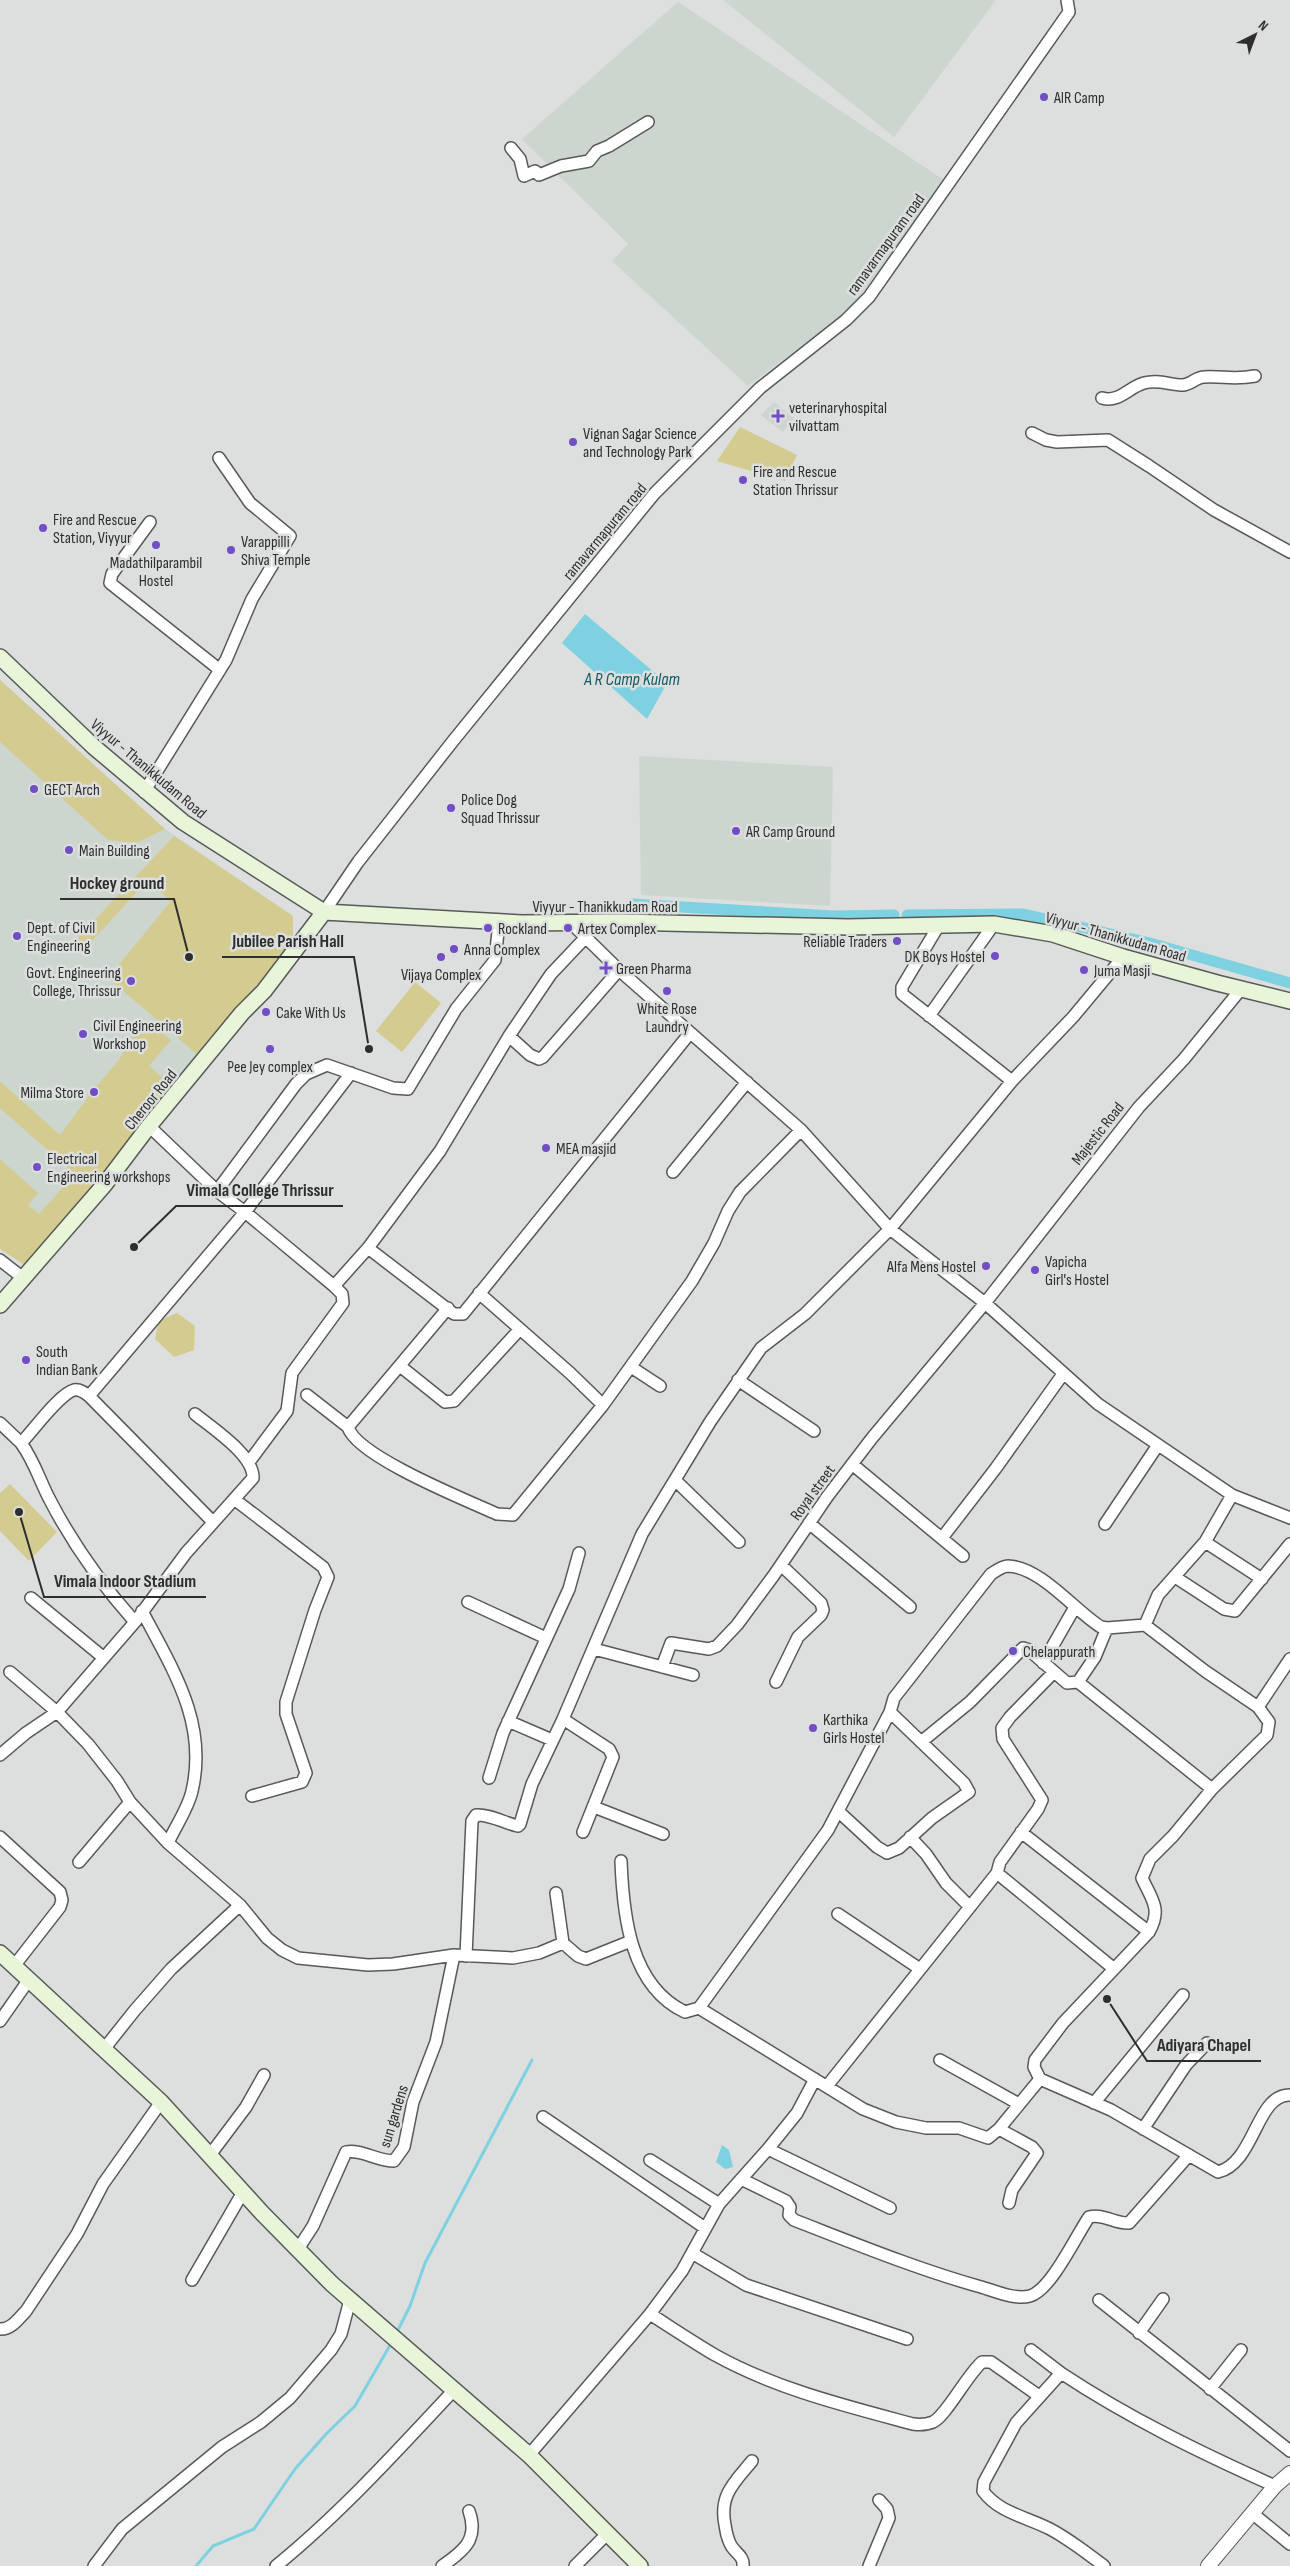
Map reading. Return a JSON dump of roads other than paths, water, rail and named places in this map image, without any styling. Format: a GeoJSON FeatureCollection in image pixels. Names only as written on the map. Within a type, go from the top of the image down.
{"type":"FeatureCollection","features":[{"type":"Feature","properties":{"kind":"main road","name":"Viyyur - Thanikkudam Road"},"geometry":{"type":"LineString","coordinates":[[0,657],[144,792],[202,836],[324,912],[499,922],[848,927],[994,924],[1053,934],[1122,957],[1290,1000]]}},
{"type":"Feature","properties":{"kind":"main road","name":"Cheroor Road"},"geometry":{"type":"LineString","coordinates":[[0,1305],[105,1184],[149,1126],[242,1013],[264,991],[324,912]]}},
{"type":"Feature","properties":{"kind":"main road"},"geometry":{"type":"LineString","coordinates":[[0,1953],[28,1981],[161,2102],[243,2192],[350,2300],[529,2455],[640,2566]]}},
{"type":"Feature","properties":{"kind":"street","name":"ramavarmapuram road"},"geometry":{"type":"LineString","coordinates":[[324,912],[358,862],[453,741],[654,494],[760,388],[846,320],[868,297],[1068,12],[1067,0]]}},
{"type":"Feature","properties":{"kind":"street"},"geometry":{"type":"LineString","coordinates":[[511,148],[520,159],[524,176],[535,171],[540,175],[561,166],[589,161],[597,151],[609,146],[648,122]]}},
{"type":"Feature","properties":{"kind":"street"},"geometry":{"type":"LineString","coordinates":[[1102,398],[1114,398],[1124,395],[1145,383],[1170,382],[1180,385],[1190,384],[1198,378],[1204,377],[1237,380],[1255,376]]}},
{"type":"Feature","properties":{"kind":"street"},"geometry":{"type":"LineString","coordinates":[[1032,433],[1046,440],[1057,442],[1108,440],[1214,510],[1290,552]]}},
{"type":"Feature","properties":{"kind":"street"},"geometry":{"type":"LineString","coordinates":[[144,792],[220,670],[252,600],[290,536],[250,503],[218,458]]}},
{"type":"Feature","properties":{"kind":"street"},"geometry":{"type":"LineString","coordinates":[[150,522],[112,574],[110,583],[220,670]]}},
{"type":"Feature","properties":{"kind":"street"},"geometry":{"type":"LineString","coordinates":[[217,1191],[301,1079],[326,1065],[401,1090],[408,1089],[456,1009],[495,960],[499,922]]}},
{"type":"Feature","properties":{"kind":"street"},"geometry":{"type":"LineString","coordinates":[[571,923],[619,970],[801,1130],[890,1229],[985,1303],[1098,1404],[1232,1495],[1290,1518]]}},
{"type":"Feature","properties":{"kind":"street"},"geometry":{"type":"LineString","coordinates":[[939,924],[901,991],[906,998],[1012,1081]]}},
{"type":"Feature","properties":{"kind":"street"},"geometry":{"type":"LineString","coordinates":[[929,1016],[994,924]]}},
{"type":"Feature","properties":{"kind":"street"},"geometry":{"type":"LineString","coordinates":[[334,1286],[368,1248],[440,1151],[509,1036],[551,974],[586,937]]}},
{"type":"Feature","properties":{"kind":"street"},"geometry":{"type":"LineString","coordinates":[[466,1956],[472,1821],[476,1815],[482,1814],[508,1824],[518,1826],[520,1824],[532,1784],[594,1649],[642,1534],[738,1380],[761,1348],[805,1314],[890,1229],[1012,1081],[1073,1017],[1122,957]]}},
{"type":"Feature","properties":{"kind":"street"},"geometry":{"type":"LineString","coordinates":[[509,1036],[534,1058],[543,1057],[619,970]]}},
{"type":"Feature","properties":{"kind":"street","name":"Majestic Road"},"geometry":{"type":"LineString","coordinates":[[985,1303],[1138,1107],[1184,1059],[1241,989]]}},
{"type":"Feature","properties":{"kind":"street"},"geometry":{"type":"LineString","coordinates":[[368,1248],[454,1314],[463,1314],[690,1033]]}},
{"type":"Feature","properties":{"kind":"street"},"geometry":{"type":"LineString","coordinates":[[89,1396],[245,1212],[350,1073]]}},
{"type":"Feature","properties":{"kind":"street"},"geometry":{"type":"LineString","coordinates":[[673,1172],[748,1082]]}},
{"type":"Feature","properties":{"kind":"street"},"geometry":{"type":"LineString","coordinates":[[149,1126],[217,1191],[245,1212],[342,1294],[343,1303],[292,1373],[287,1411],[249,1462]]}},
{"type":"Feature","properties":{"kind":"street"},"geometry":{"type":"LineString","coordinates":[[308,1395],[348,1427],[350,1435],[388,1462],[497,1514],[508,1515],[517,1512],[603,1405],[692,1281],[714,1243],[728,1210],[740,1192],[801,1130]]}},
{"type":"Feature","properties":{"kind":"street"},"geometry":{"type":"LineString","coordinates":[[0,1260],[23,1278]]}},
{"type":"Feature","properties":{"kind":"street"},"geometry":{"type":"LineString","coordinates":[[479,1293],[603,1405]]}},
{"type":"Feature","properties":{"kind":"street","name":"Royal street"},"geometry":{"type":"LineString","coordinates":[[662,1667],[671,1643],[709,1649],[717,1646],[737,1626],[852,1464],[985,1303]]}},
{"type":"Feature","properties":{"kind":"street"},"geometry":{"type":"LineString","coordinates":[[348,1427],[448,1308]]}},
{"type":"Feature","properties":{"kind":"street"},"geometry":{"type":"LineString","coordinates":[[400,1366],[445,1402],[454,1401],[520,1329]]}},
{"type":"Feature","properties":{"kind":"street"},"geometry":{"type":"LineString","coordinates":[[630,1367],[660,1386]]}},
{"type":"Feature","properties":{"kind":"street"},"geometry":{"type":"LineString","coordinates":[[942,1538],[996,1468],[1063,1374]]}},
{"type":"Feature","properties":{"kind":"street"},"geometry":{"type":"LineString","coordinates":[[738,1380],[814,1431]]}},
{"type":"Feature","properties":{"kind":"street"},"geometry":{"type":"LineString","coordinates":[[21,1444],[68,1394],[78,1390],[89,1396],[213,1522]]}},
{"type":"Feature","properties":{"kind":"street"},"geometry":{"type":"LineString","coordinates":[[0,1755],[26,1733],[57,1712],[135,1622],[186,1553],[253,1478],[253,1470],[249,1462],[238,1450],[195,1414]]}},
{"type":"Feature","properties":{"kind":"street"},"geometry":{"type":"LineString","coordinates":[[0,1423],[32,1457],[50,1501],[79,1551],[110,1594],[135,1622]]}},
{"type":"Feature","properties":{"kind":"street"},"geometry":{"type":"LineString","coordinates":[[1105,1524],[1158,1445]]}},
{"type":"Feature","properties":{"kind":"street"},"geometry":{"type":"LineString","coordinates":[[852,1464],[963,1556]]}},
{"type":"Feature","properties":{"kind":"street"},"geometry":{"type":"LineString","coordinates":[[674,1480],[739,1542]]}},
{"type":"Feature","properties":{"kind":"street"},"geometry":{"type":"LineString","coordinates":[[1145,1625],[1158,1595],[1205,1542],[1232,1495]]}},
{"type":"Feature","properties":{"kind":"street"},"geometry":{"type":"LineString","coordinates":[[234,1500],[323,1567],[328,1577],[315,1610],[286,1702],[286,1714],[306,1774],[305,1780],[252,1796]]}},
{"type":"Feature","properties":{"kind":"street"},"geometry":{"type":"LineString","coordinates":[[809,1523],[910,1607]]}},
{"type":"Feature","properties":{"kind":"street"},"geometry":{"type":"LineString","coordinates":[[1205,1542],[1262,1579]]}},
{"type":"Feature","properties":{"kind":"street"},"geometry":{"type":"LineString","coordinates":[[1175,1576],[1231,1612],[1240,1606],[1290,1544]]}},
{"type":"Feature","properties":{"kind":"street"},"geometry":{"type":"LineString","coordinates":[[489,1778],[508,1721],[569,1589],[579,1553]]}},
{"type":"Feature","properties":{"kind":"street"},"geometry":{"type":"LineString","coordinates":[[776,1682],[794,1643],[821,1615],[823,1610],[821,1603],[781,1565]]}},
{"type":"Feature","properties":{"kind":"street"},"geometry":{"type":"LineString","coordinates":[[621,1861],[622,1900],[631,1941],[643,1972],[671,2005],[685,2012],[698,2008],[812,1854],[838,1811],[890,1712],[894,1698],[991,1574],[1004,1566],[1019,1568],[1045,1582],[1093,1622],[1107,1628],[1145,1625],[1205,1672],[1258,1707],[1269,1722],[1267,1735],[1212,1789],[1174,1836],[1150,1859],[1144,1869],[1142,1878],[1157,1910],[1154,1922],[1149,1932],[1112,1968],[1063,2023],[1034,2060],[1034,2066],[1040,2079],[1094,2103],[1218,2172],[1227,2170],[1243,2153],[1271,2103],[1283,2095],[1290,2095]]}},
{"type":"Feature","properties":{"kind":"street"},"geometry":{"type":"LineString","coordinates":[[31,1598],[104,1658]]}},
{"type":"Feature","properties":{"kind":"street"},"geometry":{"type":"LineString","coordinates":[[468,1602],[546,1638]]}},
{"type":"Feature","properties":{"kind":"street"},"geometry":{"type":"LineString","coordinates":[[1043,1663],[1075,1607]]}},
{"type":"Feature","properties":{"kind":"street"},"geometry":{"type":"LineString","coordinates":[[142,1611],[174,1673],[193,1720],[197,1752],[192,1793],[168,1844]]}},
{"type":"Feature","properties":{"kind":"street"},"geometry":{"type":"LineString","coordinates":[[1078,1682],[1095,1657],[1107,1628]]}},
{"type":"Feature","properties":{"kind":"street"},"geometry":{"type":"LineString","coordinates":[[594,1649],[693,1675]]}},
{"type":"Feature","properties":{"kind":"street"},"geometry":{"type":"LineString","coordinates":[[921,1742],[970,1702],[1020,1650],[1029,1650],[1067,1683],[1078,1682],[1212,1789]]}},
{"type":"Feature","properties":{"kind":"street"},"geometry":{"type":"LineString","coordinates":[[1258,1707],[1290,1660]]}},
{"type":"Feature","properties":{"kind":"street"},"geometry":{"type":"LineString","coordinates":[[10,1672],[57,1712],[88,1744],[117,1781],[130,1802],[168,1844],[240,1905],[267,1938],[282,1950],[298,1958],[330,1963],[393,1964],[454,1954],[513,1958],[539,1953],[563,1943]]}},
{"type":"Feature","properties":{"kind":"street"},"geometry":{"type":"LineString","coordinates":[[827,2086],[997,1873],[1000,1862],[1038,1810],[1041,1797],[1003,1739],[1002,1728],[1010,1717],[1054,1672]]}},
{"type":"Feature","properties":{"kind":"street"},"geometry":{"type":"LineString","coordinates":[[838,1811],[883,1852],[892,1852],[932,1818],[969,1792],[964,1784],[890,1712]]}},
{"type":"Feature","properties":{"kind":"street"},"geometry":{"type":"LineString","coordinates":[[563,1719],[609,1749],[613,1757],[583,1832]]}},
{"type":"Feature","properties":{"kind":"street"},"geometry":{"type":"LineString","coordinates":[[508,1721],[552,1740]]}},
{"type":"Feature","properties":{"kind":"street"},"geometry":{"type":"LineString","coordinates":[[79,1862],[130,1802]]}},
{"type":"Feature","properties":{"kind":"street"},"geometry":{"type":"LineString","coordinates":[[594,1807],[663,1834]]}},
{"type":"Feature","properties":{"kind":"street"},"geometry":{"type":"LineString","coordinates":[[1021,1832],[1149,1932]]}},
{"type":"Feature","properties":{"kind":"street"},"geometry":{"type":"LineString","coordinates":[[0,1837],[60,1892],[62,1900],[60,1907],[14,1966]]}},
{"type":"Feature","properties":{"kind":"street"},"geometry":{"type":"LineString","coordinates":[[910,1838],[926,1854],[946,1883],[970,1907]]}},
{"type":"Feature","properties":{"kind":"street"},"geometry":{"type":"LineString","coordinates":[[997,1873],[1112,1968]]}},
{"type":"Feature","properties":{"kind":"street"},"geometry":{"type":"LineString","coordinates":[[556,1892],[563,1943],[578,1956],[586,1959],[631,1941]]}},
{"type":"Feature","properties":{"kind":"street"},"geometry":{"type":"LineString","coordinates":[[104,2049],[171,1969],[240,1905]]}},
{"type":"Feature","properties":{"kind":"street"},"geometry":{"type":"LineString","coordinates":[[838,1914],[920,1969]]}},
{"type":"Feature","properties":{"kind":"street","name":"sun gardens"},"geometry":{"type":"LineString","coordinates":[[298,2249],[313,2226],[346,2152],[354,2150],[382,2161],[394,2161],[404,2147],[414,2102],[436,2042],[454,1954]]}},
{"type":"Feature","properties":{"kind":"street"},"geometry":{"type":"LineString","coordinates":[[0,2021],[28,1981]]}},
{"type":"Feature","properties":{"kind":"street"},"geometry":{"type":"LineString","coordinates":[[1094,2103],[1183,1995]]}},
{"type":"Feature","properties":{"kind":"street"},"geometry":{"type":"LineString","coordinates":[[698,2008],[863,2109],[896,2122],[926,2128],[959,2128],[988,2138],[1000,2129],[1040,2079]]}},
{"type":"Feature","properties":{"kind":"street"},"geometry":{"type":"LineString","coordinates":[[1143,2129],[1186,2065],[1207,2043]]}},
{"type":"Feature","properties":{"kind":"street"},"geometry":{"type":"LineString","coordinates":[[940,2060],[1019,2104]]}},
{"type":"Feature","properties":{"kind":"street"},"geometry":{"type":"LineString","coordinates":[[210,2156],[246,2107],[264,2075]]}},
{"type":"Feature","properties":{"kind":"street"},"geometry":{"type":"LineString","coordinates":[[529,2455],[650,2314],[682,2271],[719,2204],[797,2113],[815,2078]]}},
{"type":"Feature","properties":{"kind":"street"},"geometry":{"type":"LineString","coordinates":[[0,2329],[4,2330],[16,2322],[26,2311],[77,2234],[103,2184],[161,2102]]}},
{"type":"Feature","properties":{"kind":"street"},"geometry":{"type":"LineString","coordinates":[[543,2117],[706,2228]]}},
{"type":"Feature","properties":{"kind":"street"},"geometry":{"type":"LineString","coordinates":[[1000,2129],[1032,2147],[1037,2153],[1012,2190],[1009,2203]]}},
{"type":"Feature","properties":{"kind":"street"},"geometry":{"type":"LineString","coordinates":[[768,2149],[890,2208]]}},
{"type":"Feature","properties":{"kind":"street"},"geometry":{"type":"LineString","coordinates":[[741,2179],[786,2201],[790,2207],[789,2215],[794,2220],[928,2272],[1012,2296],[1030,2296],[1040,2290],[1050,2277],[1089,2217],[1098,2215],[1120,2223],[1129,2223],[1189,2155]]}},
{"type":"Feature","properties":{"kind":"street"},"geometry":{"type":"LineString","coordinates":[[650,2160],[719,2204]]}},
{"type":"Feature","properties":{"kind":"street"},"geometry":{"type":"LineString","coordinates":[[192,2280],[243,2192]]}},
{"type":"Feature","properties":{"kind":"street"},"geometry":{"type":"LineString","coordinates":[[692,2253],[746,2285],[907,2339]]}},
{"type":"Feature","properties":{"kind":"street"},"geometry":{"type":"LineString","coordinates":[[1140,2333],[1164,2299]]}},
{"type":"Feature","properties":{"kind":"street"},"geometry":{"type":"LineString","coordinates":[[94,2566],[122,2529],[222,2447],[261,2422],[290,2398],[331,2350],[341,2334],[350,2300]]}},
{"type":"Feature","properties":{"kind":"street"},"geometry":{"type":"LineString","coordinates":[[1100,2300],[1290,2451]]}},
{"type":"Feature","properties":{"kind":"street"},"geometry":{"type":"LineString","coordinates":[[650,2314],[716,2355],[775,2382],[835,2404],[914,2424],[924,2425],[935,2422],[974,2369],[982,2362],[991,2362],[1038,2396]]}},
{"type":"Feature","properties":{"kind":"street"},"geometry":{"type":"LineString","coordinates":[[1031,2350],[1061,2373],[1111,2406],[1162,2434],[1275,2486]]}},
{"type":"Feature","properties":{"kind":"street"},"geometry":{"type":"LineString","coordinates":[[1210,2389],[1241,2350]]}},
{"type":"Feature","properties":{"kind":"street"},"geometry":{"type":"LineString","coordinates":[[1061,2373],[1038,2396],[1016,2424],[984,2482],[983,2491],[989,2499],[1004,2509],[1050,2529],[1104,2566]]}},
{"type":"Feature","properties":{"kind":"street"},"geometry":{"type":"LineString","coordinates":[[276,2566],[314,2535],[350,2500],[454,2390]]}},
{"type":"Feature","properties":{"kind":"street"},"geometry":{"type":"LineString","coordinates":[[743,2566],[742,2558],[732,2547],[727,2536],[722,2510],[724,2499],[731,2486],[752,2461]]}},
{"type":"Feature","properties":{"kind":"street"},"geometry":{"type":"LineString","coordinates":[[1214,2564],[1252,2513],[1275,2486],[1290,2473]]}},
{"type":"Feature","properties":{"kind":"street"},"geometry":{"type":"LineString","coordinates":[[869,2566],[889,2518],[887,2509],[879,2500]]}},
{"type":"Feature","properties":{"kind":"street"},"geometry":{"type":"LineString","coordinates":[[442,2566],[467,2545],[472,2535],[474,2525],[469,2511]]}},
{"type":"Feature","properties":{"kind":"street"},"geometry":{"type":"LineString","coordinates":[[1252,2513],[1290,2544]]}},
{"type":"Feature","properties":{"kind":"street"},"geometry":{"type":"LineString","coordinates":[[575,2566],[608,2533]]}},
{"type":"Feature","properties":{"kind":"water","name":"A R Camp Kulam"},"geometry":{"type":"Polygon","coordinates":[[[585,614],[667,683],[647,719],[562,643],[585,614]]]}},
{"type":"Feature","properties":{"kind":"water"},"geometry":{"type":"Polygon","coordinates":[[[722,2145],[729,2150],[733,2167],[725,2169],[716,2162],[722,2145]]]}},
{"type":"Feature","properties":{"kind":"waterway"},"geometry":{"type":"LineString","coordinates":[[632,904],[833,916],[894,915]]}},
{"type":"Feature","properties":{"kind":"waterway"},"geometry":{"type":"LineString","coordinates":[[907,915],[1023,914],[1050,920]]}},
{"type":"Feature","properties":{"kind":"waterway"},"geometry":{"type":"LineString","coordinates":[[1063,923],[1150,943],[1290,983]]}},
{"type":"Feature","properties":{"kind":"waterway"},"geometry":{"type":"LineString","coordinates":[[396,2334],[410,2306],[425,2263],[532,2060]]}},
{"type":"Feature","properties":{"kind":"waterway"},"geometry":{"type":"LineString","coordinates":[[196,2566],[213,2546],[254,2529],[295,2469],[327,2433],[355,2406],[392,2342]]}},
{"type":"Feature","properties":{"kind":"place","name":"AIR Camp"},"geometry":{"type":"Point","coordinates":[1044,97]}},
{"type":"Feature","properties":{"kind":"place","name":"veterinaryhospital vilvattam"},"geometry":{"type":"Point","coordinates":[778,416]}},
{"type":"Feature","properties":{"kind":"place","name":"Vignan Sagar Science and Technology Park"},"geometry":{"type":"Point","coordinates":[573,442]}},
{"type":"Feature","properties":{"kind":"place","name":"Fire and Rescue Station Thrissur"},"geometry":{"type":"Point","coordinates":[743,480]}},
{"type":"Feature","properties":{"kind":"place","name":"Fire and Rescue Station, Viyyur"},"geometry":{"type":"Point","coordinates":[43,528]}},
{"type":"Feature","properties":{"kind":"place","name":"Madathilparambil Hostel"},"geometry":{"type":"Point","coordinates":[156,545]}},
{"type":"Feature","properties":{"kind":"place","name":"Varappilli Shiva Temple"},"geometry":{"type":"Point","coordinates":[231,550]}},
{"type":"Feature","properties":{"kind":"place","name":"GECT Arch"},"geometry":{"type":"Point","coordinates":[34,789]}},
{"type":"Feature","properties":{"kind":"place","name":"Police Dog Squad Thrissur"},"geometry":{"type":"Point","coordinates":[451,808]}},
{"type":"Feature","properties":{"kind":"place","name":"AR Camp Ground"},"geometry":{"type":"Point","coordinates":[736,831]}},
{"type":"Feature","properties":{"kind":"place","name":"Main Building"},"geometry":{"type":"Point","coordinates":[69,850]}},
{"type":"Feature","properties":{"kind":"place","name":"Rockland"},"geometry":{"type":"Point","coordinates":[488,928]}},
{"type":"Feature","properties":{"kind":"place","name":"Artex Complex"},"geometry":{"type":"Point","coordinates":[568,928]}},
{"type":"Feature","properties":{"kind":"place","name":"Dept. of Civil Engineering"},"geometry":{"type":"Point","coordinates":[17,936]}},
{"type":"Feature","properties":{"kind":"place","name":"Reliable Traders"},"geometry":{"type":"Point","coordinates":[897,941]}},
{"type":"Feature","properties":{"kind":"place","name":"Anna Complex"},"geometry":{"type":"Point","coordinates":[454,949]}},
{"type":"Feature","properties":{"kind":"place","name":"DK Boys Hostel"},"geometry":{"type":"Point","coordinates":[995,956]}},
{"type":"Feature","properties":{"kind":"place","name":"Hockey ground"},"geometry":{"type":"Point","coordinates":[189,957]}},
{"type":"Feature","properties":{"kind":"place","name":"Vijaya Complex"},"geometry":{"type":"Point","coordinates":[441,957]}},
{"type":"Feature","properties":{"kind":"place","name":"Green Pharma"},"geometry":{"type":"Point","coordinates":[606,968]}},
{"type":"Feature","properties":{"kind":"place","name":"Juma Masji"},"geometry":{"type":"Point","coordinates":[1084,970]}},
{"type":"Feature","properties":{"kind":"place","name":"Govt. Engineering College, Thrissur"},"geometry":{"type":"Point","coordinates":[131,981]}},
{"type":"Feature","properties":{"kind":"place","name":"White Rose Laundry"},"geometry":{"type":"Point","coordinates":[667,991]}},
{"type":"Feature","properties":{"kind":"place","name":"Cake With Us"},"geometry":{"type":"Point","coordinates":[266,1012]}},
{"type":"Feature","properties":{"kind":"place","name":"Civil Engineering Workshop"},"geometry":{"type":"Point","coordinates":[83,1034]}},
{"type":"Feature","properties":{"kind":"place","name":"Pee Jey complex"},"geometry":{"type":"Point","coordinates":[270,1049]}},
{"type":"Feature","properties":{"kind":"place","name":"Jubilee Parish Hall"},"geometry":{"type":"Point","coordinates":[369,1049]}},
{"type":"Feature","properties":{"kind":"place","name":"Milma Store"},"geometry":{"type":"Point","coordinates":[94,1092]}},
{"type":"Feature","properties":{"kind":"place","name":"MEA masjid"},"geometry":{"type":"Point","coordinates":[546,1148]}},
{"type":"Feature","properties":{"kind":"place","name":"Electrical Engineering workshops"},"geometry":{"type":"Point","coordinates":[37,1167]}},
{"type":"Feature","properties":{"kind":"place","name":"Vimala College Thrissur"},"geometry":{"type":"Point","coordinates":[134,1247]}},
{"type":"Feature","properties":{"kind":"place","name":"Alfa Mens Hostel"},"geometry":{"type":"Point","coordinates":[986,1266]}},
{"type":"Feature","properties":{"kind":"place","name":"Vapicha Girl's Hostel"},"geometry":{"type":"Point","coordinates":[1035,1270]}},
{"type":"Feature","properties":{"kind":"place","name":"South Indian Bank"},"geometry":{"type":"Point","coordinates":[26,1360]}},
{"type":"Feature","properties":{"kind":"place","name":"Vimala Indoor Stadium"},"geometry":{"type":"Point","coordinates":[19,1512]}},
{"type":"Feature","properties":{"kind":"place","name":"Chelappurath"},"geometry":{"type":"Point","coordinates":[1013,1651]}},
{"type":"Feature","properties":{"kind":"place","name":"Karthika Girls Hostel"},"geometry":{"type":"Point","coordinates":[813,1728]}},
{"type":"Feature","properties":{"kind":"place","name":"Adiyara Chapel"},"geometry":{"type":"Point","coordinates":[1107,1999]}}]}
